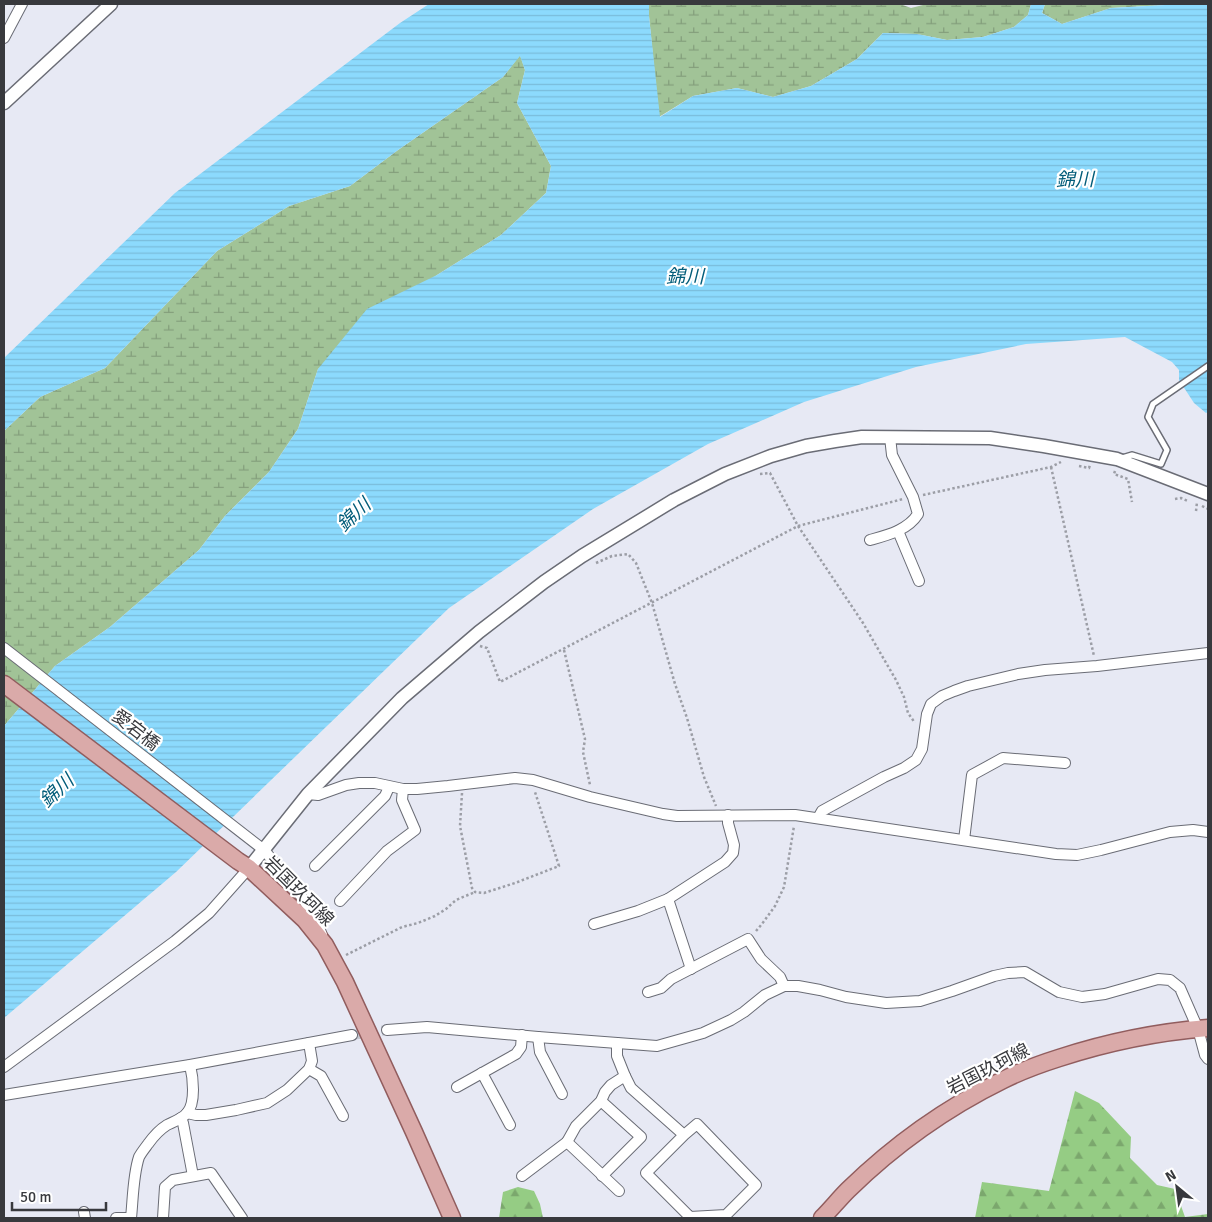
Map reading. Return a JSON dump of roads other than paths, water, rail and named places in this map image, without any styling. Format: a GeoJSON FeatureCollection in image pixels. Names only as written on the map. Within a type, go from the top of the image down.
{"type":"FeatureCollection","features":[{"type":"Feature","properties":{"kind":"main road","name":"岩国玖珂線"},"geometry":{"type":"LineString","coordinates":[[4,684],[243,865],[305,920],[325,945],[353,1000],[452,1218]]}},
{"type":"Feature","properties":{"kind":"main road","name":"岩国玖珂線"},"geometry":{"type":"LineString","coordinates":[[822,1218],[849,1190],[887,1156],[929,1124],[966,1100],[1003,1080],[1038,1065],[1091,1047],[1154,1034],[1203,1029]]}},
{"type":"Feature","properties":{"kind":"street"},"geometry":{"type":"LineString","coordinates":[[4,38],[22,4]]}},
{"type":"Feature","properties":{"kind":"street"},"geometry":{"type":"LineString","coordinates":[[4,102],[111,4]]}},
{"type":"Feature","properties":{"kind":"street"},"geometry":{"type":"LineString","coordinates":[[4,1067],[175,941],[209,913],[243,865],[264,850],[308,794],[402,698],[479,632],[544,582],[582,556],[674,500],[725,474],[762,459],[806,446],[862,437],[990,438],[1044,446],[1116,464],[1208,494]]}},
{"type":"Feature","properties":{"kind":"street"},"geometry":{"type":"LineString","coordinates":[[870,540],[898,531],[914,520],[918,514],[913,497],[892,455],[890,437]]}},
{"type":"Feature","properties":{"kind":"street"},"geometry":{"type":"LineString","coordinates":[[898,531],[919,581]]}},
{"type":"Feature","properties":{"kind":"street","name":"愛宕橋"},"geometry":{"type":"LineString","coordinates":[[4,648],[264,850],[308,904],[317,921],[325,945]]}},
{"type":"Feature","properties":{"kind":"street"},"geometry":{"type":"LineString","coordinates":[[818,818],[822,810],[916,760],[922,749],[927,714],[931,704],[942,696],[968,686],[1018,674],[1208,653]]}},
{"type":"Feature","properties":{"kind":"street"},"geometry":{"type":"LineString","coordinates":[[964,840],[972,775],[1003,758],[1065,763]]}},
{"type":"Feature","properties":{"kind":"street"},"geometry":{"type":"LineString","coordinates":[[308,794],[318,795],[346,784],[375,783],[389,787],[417,789],[515,778],[533,780],[590,797],[663,814],[678,816],[796,815],[1056,854],[1077,855],[1170,832],[1193,830],[1208,832]]}},
{"type":"Feature","properties":{"kind":"street"},"geometry":{"type":"LineString","coordinates":[[315,866],[385,796],[389,787]]}},
{"type":"Feature","properties":{"kind":"street"},"geometry":{"type":"LineString","coordinates":[[340,901],[387,851],[415,830],[402,800],[403,789]]}},
{"type":"Feature","properties":{"kind":"street"},"geometry":{"type":"LineString","coordinates":[[594,924],[638,911],[668,899],[724,862],[732,853],[734,845],[728,823],[728,815]]}},
{"type":"Feature","properties":{"kind":"street"},"geometry":{"type":"LineString","coordinates":[[668,899],[691,969]]}},
{"type":"Feature","properties":{"kind":"street"},"geometry":{"type":"LineString","coordinates":[[648,992],[661,988],[671,979],[748,939],[761,959],[780,977],[784,986]]}},
{"type":"Feature","properties":{"kind":"street"},"geometry":{"type":"LineString","coordinates":[[387,1030],[426,1027],[656,1046],[703,1033],[731,1020],[765,995],[784,986],[798,986],[846,997],[886,1003],[920,1001],[994,976],[1025,972],[1059,992],[1082,996],[1105,994],[1158,979],[1170,980],[1180,988],[1203,1029],[1204,1055],[1208,1059]]}},
{"type":"Feature","properties":{"kind":"street"},"geometry":{"type":"LineString","coordinates":[[4,1095],[190,1065],[352,1035]]}},
{"type":"Feature","properties":{"kind":"street"},"geometry":{"type":"LineString","coordinates":[[458,1087],[516,1054],[521,1047],[522,1035]]}},
{"type":"Feature","properties":{"kind":"street"},"geometry":{"type":"LineString","coordinates":[[538,1037],[540,1052],[562,1094]]}},
{"type":"Feature","properties":{"kind":"street"},"geometry":{"type":"LineString","coordinates":[[116,1218],[130,1218],[140,1156],[165,1126],[184,1115],[206,1115],[267,1103],[287,1090],[309,1069],[312,1061],[309,1043]]}},
{"type":"Feature","properties":{"kind":"street"},"geometry":{"type":"LineString","coordinates":[[617,1043],[617,1056],[632,1088],[684,1135]]}},
{"type":"Feature","properties":{"kind":"street"},"geometry":{"type":"LineString","coordinates":[[190,1065],[193,1098],[184,1115],[183,1123],[193,1176]]}},
{"type":"Feature","properties":{"kind":"street"},"geometry":{"type":"LineString","coordinates":[[309,1069],[320,1076],[342,1116]]}},
{"type":"Feature","properties":{"kind":"street"},"geometry":{"type":"LineString","coordinates":[[482,1074],[510,1125]]}},
{"type":"Feature","properties":{"kind":"street"},"geometry":{"type":"LineString","coordinates":[[522,1176],[567,1142],[576,1126],[601,1101],[605,1092],[625,1076]]}},
{"type":"Feature","properties":{"kind":"street"},"geometry":{"type":"LineString","coordinates":[[601,1101],[641,1137],[602,1176]]}},
{"type":"Feature","properties":{"kind":"street"},"geometry":{"type":"LineString","coordinates":[[697,1124],[756,1185],[726,1215],[690,1217],[646,1173],[684,1135],[697,1124]]}},
{"type":"Feature","properties":{"kind":"street"},"geometry":{"type":"LineString","coordinates":[[567,1142],[619,1191]]}},
{"type":"Feature","properties":{"kind":"street"},"geometry":{"type":"LineString","coordinates":[[163,1218],[165,1187],[173,1180],[211,1173],[242,1218]]}},
{"type":"Feature","properties":{"kind":"lane"},"geometry":{"type":"LineString","coordinates":[[1116,464],[1132,455],[1161,464],[1167,450],[1148,417],[1153,404],[1208,366]]}},
{"type":"Feature","properties":{"kind":"water","name":"錦川"},"geometry":{"type":"Polygon","coordinates":[[[429,4],[649,4],[660,117],[693,96],[737,88],[773,97],[811,86],[857,59],[883,33],[917,34],[947,40],[983,37],[1014,27],[1028,15],[1031,4],[1045,4],[1042,13],[1062,24],[1111,8],[1208,4],[1208,412],[1206,413],[1194,403],[1179,380],[1179,370],[1172,362],[1125,337],[1026,344],[916,367],[804,402],[708,444],[593,509],[449,608],[176,872],[4,1018],[4,726],[55,666],[110,627],[199,550],[225,516],[269,472],[298,429],[318,369],[367,309],[437,275],[501,235],[546,193],[551,166],[517,103],[525,70],[520,56],[503,77],[350,186],[289,206],[217,251],[105,368],[40,397],[4,431],[4,358],[175,193],[400,23],[429,4]]]}},
{"type":"Feature","properties":{"kind":"tunnel"},"geometry":{"type":"LineString","coordinates":[[352,1035],[387,1030]]}}]}
